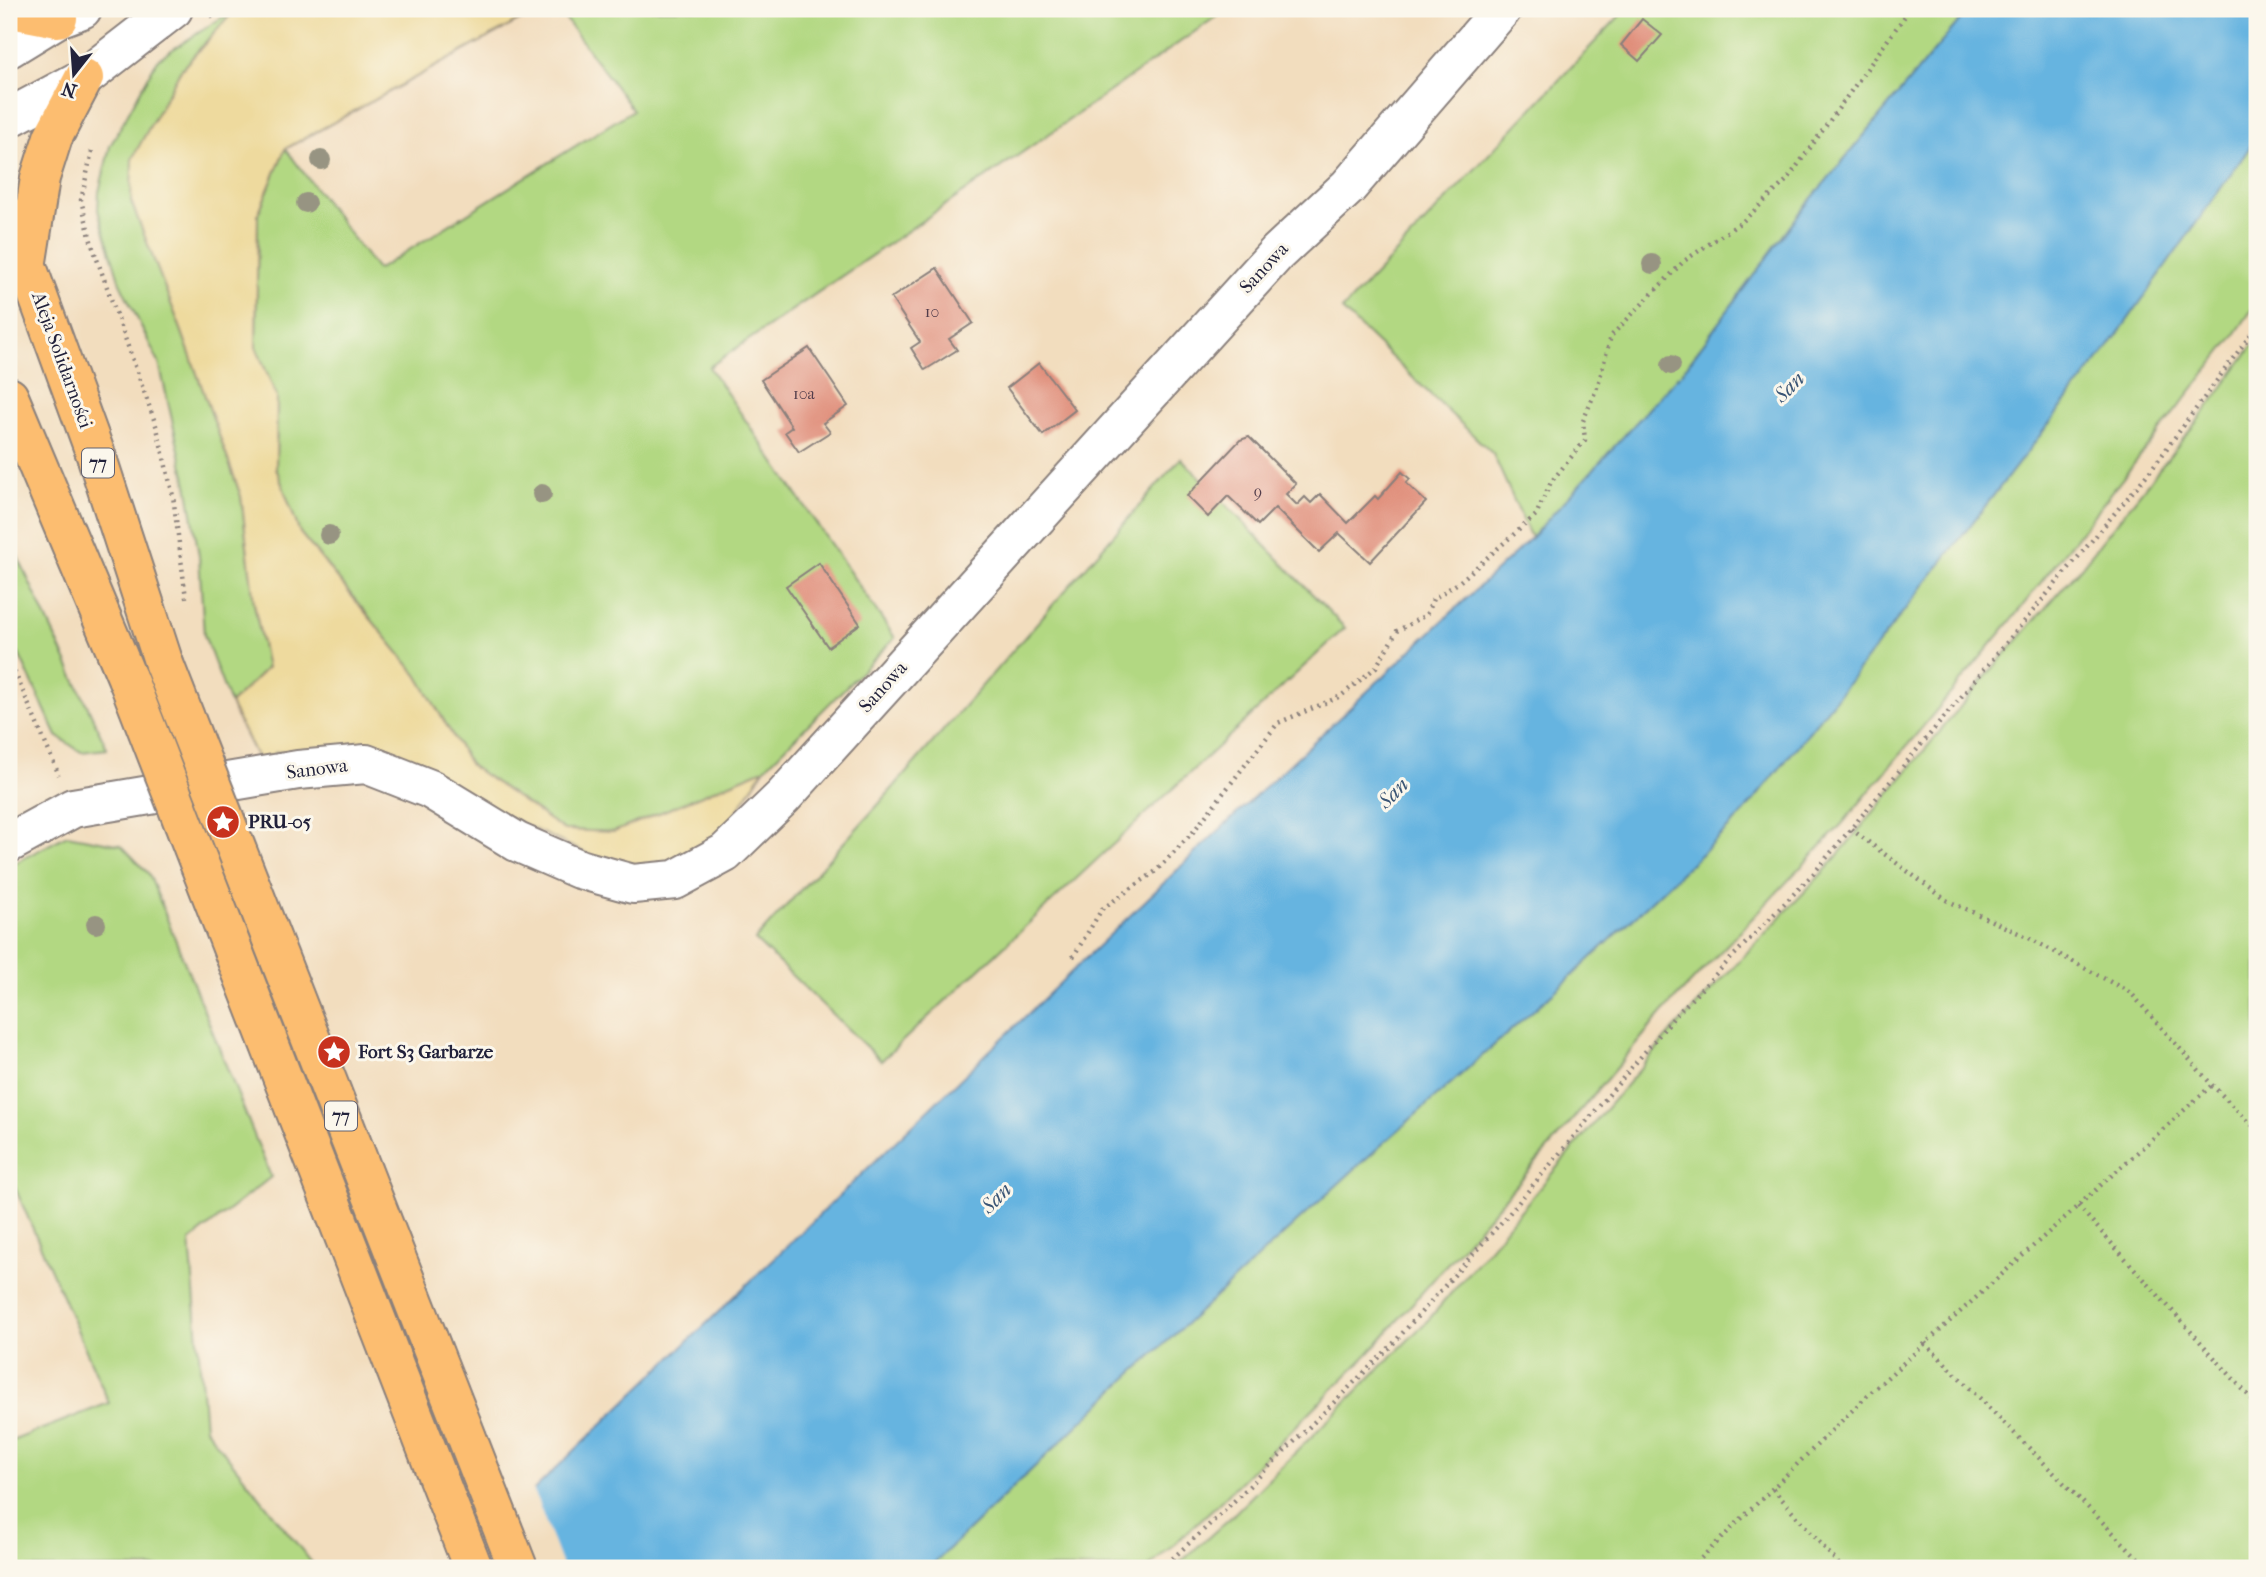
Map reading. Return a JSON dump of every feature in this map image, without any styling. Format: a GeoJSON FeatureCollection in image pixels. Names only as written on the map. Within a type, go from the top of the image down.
{"type":"FeatureCollection","features":[{"type":"Feature","properties":{"kind":"highway"},"geometry":{"type":"LineString","coordinates":[[12,9],[70,13]]}},
{"type":"Feature","properties":{"kind":"highway"},"geometry":{"type":"LineString","coordinates":[[27,263],[40,178],[53,137],[84,78]]}},
{"type":"Feature","properties":{"kind":"highway","name":"Aleja Solidarności"},"geometry":{"type":"LineString","coordinates":[[9,217],[97,458],[164,664],[518,1568]]}},
{"type":"Feature","properties":{"kind":"highway","name":"77"},"geometry":{"type":"LineString","coordinates":[[9,397],[128,680],[473,1568]]}},
{"type":"Feature","properties":{"kind":"street"},"geometry":{"type":"LineString","coordinates":[[9,118],[84,78],[173,9]]}},
{"type":"Feature","properties":{"kind":"street","name":"Sanowa"},"geometry":{"type":"LineString","coordinates":[[9,843],[73,808],[298,770],[366,764],[430,789],[517,842],[579,869],[633,884],[676,880],[725,853],[783,797],[1277,253],[1348,187],[1502,9]]}},
{"type":"Feature","properties":{"kind":"street"},"geometry":{"type":"LineString","coordinates":[[9,48],[70,13]]}},
{"type":"Feature","properties":{"kind":"path"},"geometry":{"type":"LineString","coordinates":[[1073,957],[1102,909],[1156,871],[1193,832],[1278,723],[1341,696],[1376,667],[1397,631],[1426,615],[1433,599],[1458,583],[1536,515],[1551,482],[1585,440],[1583,421],[1598,385],[1611,336],[1684,261],[1743,221],[1787,180],[1910,9]]}},
{"type":"Feature","properties":{"kind":"path"},"geometry":{"type":"LineString","coordinates":[[94,139],[81,200],[92,245],[157,428],[173,496],[186,600]]}},
{"type":"Feature","properties":{"kind":"path"},"geometry":{"type":"LineString","coordinates":[[1163,1568],[1391,1346],[1507,1216],[1675,1016],[1812,874],[2150,471],[2257,326]]}},
{"type":"Feature","properties":{"kind":"path"},"geometry":{"type":"LineString","coordinates":[[9,659],[73,808]]}},
{"type":"Feature","properties":{"kind":"path"},"geometry":{"type":"LineString","coordinates":[[1851,829],[1946,900],[2027,937],[2131,993],[2212,1086],[2257,1130]]}},
{"type":"Feature","properties":{"kind":"path"},"geometry":{"type":"LineString","coordinates":[[1691,1568],[1869,1394],[2212,1086]]}},
{"type":"Feature","properties":{"kind":"path"},"geometry":{"type":"LineString","coordinates":[[2078,1206],[2257,1405]]}},
{"type":"Feature","properties":{"kind":"path"},"geometry":{"type":"LineString","coordinates":[[1925,1343],[2148,1568]]}},
{"type":"Feature","properties":{"kind":"path"},"geometry":{"type":"LineString","coordinates":[[1773,1489],[1842,1568]]}},
{"type":"Feature","properties":{"kind":"green space"},"geometry":{"type":"Polygon","coordinates":[[[235,9],[180,71],[131,201],[181,329],[241,496],[254,603],[267,668],[230,704],[204,635],[199,556],[188,489],[159,363],[120,283],[98,210],[99,192],[110,146],[158,59],[235,9]]]}},
{"type":"Feature","properties":{"kind":"green space"},"geometry":{"type":"Polygon","coordinates":[[[558,9],[1227,9],[709,367],[895,638],[764,769],[614,832],[564,830],[470,765],[417,675],[300,533],[276,468],[277,397],[256,347],[258,214],[285,148],[377,270],[633,110],[558,9]]]}},
{"type":"Feature","properties":{"kind":"green space"},"geometry":{"type":"Polygon","coordinates":[[[1626,9],[1969,9],[1802,210],[1683,371],[1531,538],[1493,454],[1342,310],[1626,9]]]}},
{"type":"Feature","properties":{"kind":"green space"},"geometry":{"type":"Polygon","coordinates":[[[2257,137],[2257,302],[2232,339],[2009,623],[1842,824],[1663,1012],[1553,1143],[1369,1353],[1218,1504],[1148,1568],[929,1568],[1125,1380],[1360,1164],[1572,976],[1741,816],[1841,692],[2110,345],[2257,137]]]}},
{"type":"Feature","properties":{"kind":"green space"},"geometry":{"type":"Polygon","coordinates":[[[2257,340],[2257,1568],[1174,1568],[1230,1518],[1430,1318],[1666,1038],[1828,867],[1975,689],[2082,566],[2206,410],[2257,340]]]}},
{"type":"Feature","properties":{"kind":"green space"},"geometry":{"type":"Polygon","coordinates":[[[1181,458],[1345,628],[881,1061],[755,940],[878,805],[1181,458]]]}},
{"type":"Feature","properties":{"kind":"green space"},"geometry":{"type":"Polygon","coordinates":[[[9,538],[107,749],[81,752],[57,736],[9,633],[9,538]]]}},
{"type":"Feature","properties":{"kind":"green space"},"geometry":{"type":"Polygon","coordinates":[[[67,835],[121,845],[149,874],[271,1177],[190,1241],[205,1428],[316,1568],[9,1568],[9,1442],[109,1403],[9,1174],[9,866],[67,835]]]}},
{"type":"Feature","properties":{"kind":"sand"},"geometry":{"type":"Polygon","coordinates":[[[236,9],[540,9],[285,149],[258,214],[256,347],[277,397],[276,468],[300,533],[417,675],[470,765],[564,830],[614,832],[764,769],[716,844],[663,866],[624,871],[374,755],[277,752],[259,762],[230,704],[267,668],[254,603],[241,496],[181,329],[131,201],[132,159],[180,71],[236,9]]]}},
{"type":"Feature","properties":{"kind":"water","name":"San"},"geometry":{"type":"Polygon","coordinates":[[[1969,9],[2257,9],[2257,137],[2110,345],[1841,692],[1741,816],[1572,976],[1360,1164],[1125,1380],[929,1568],[435,1568],[517,1506],[1197,851],[1531,538],[1683,371],[1802,210],[1969,9]]]}},
{"type":"Feature","properties":{"kind":"pier"},"geometry":{"type":"Polygon","coordinates":[[[532,1486],[563,1568],[431,1568],[515,1503],[532,1486]]]}},
{"type":"Feature","properties":{"kind":"building"},"geometry":{"type":"Polygon","coordinates":[[[1642,19],[1662,35],[1639,61],[1621,45],[1642,19]]]}},
{"type":"Feature","properties":{"kind":"building"},"geometry":{"type":"Polygon","coordinates":[[[937,268],[973,323],[949,339],[957,350],[925,370],[911,348],[920,342],[891,298],[937,268]]]}},
{"type":"Feature","properties":{"kind":"building"},"geometry":{"type":"Polygon","coordinates":[[[809,348],[848,406],[823,423],[830,432],[799,452],[785,432],[792,427],[761,380],[809,348]]]}},
{"type":"Feature","properties":{"kind":"building"},"geometry":{"type":"Polygon","coordinates":[[[1039,363],[1075,410],[1043,435],[1007,388],[1039,363]]]}},
{"type":"Feature","properties":{"kind":"building"},"geometry":{"type":"Polygon","coordinates":[[[1249,437],[1296,484],[1286,494],[1297,505],[1305,497],[1311,503],[1320,494],[1348,523],[1375,496],[1378,499],[1402,472],[1410,479],[1406,483],[1426,502],[1370,562],[1339,533],[1319,552],[1275,508],[1258,525],[1228,496],[1208,517],[1187,496],[1240,440],[1249,437]]]}},
{"type":"Feature","properties":{"kind":"building"},"geometry":{"type":"Polygon","coordinates":[[[819,563],[860,624],[828,647],[786,586],[819,563]]]}},
{"type":"Feature","properties":{"kind":"place","name":"PRU-05"},"geometry":{"type":"Point","coordinates":[223,822]}},
{"type":"Feature","properties":{"kind":"place","name":"Fort S3 Garbarze"},"geometry":{"type":"Point","coordinates":[334,1052]}}]}
